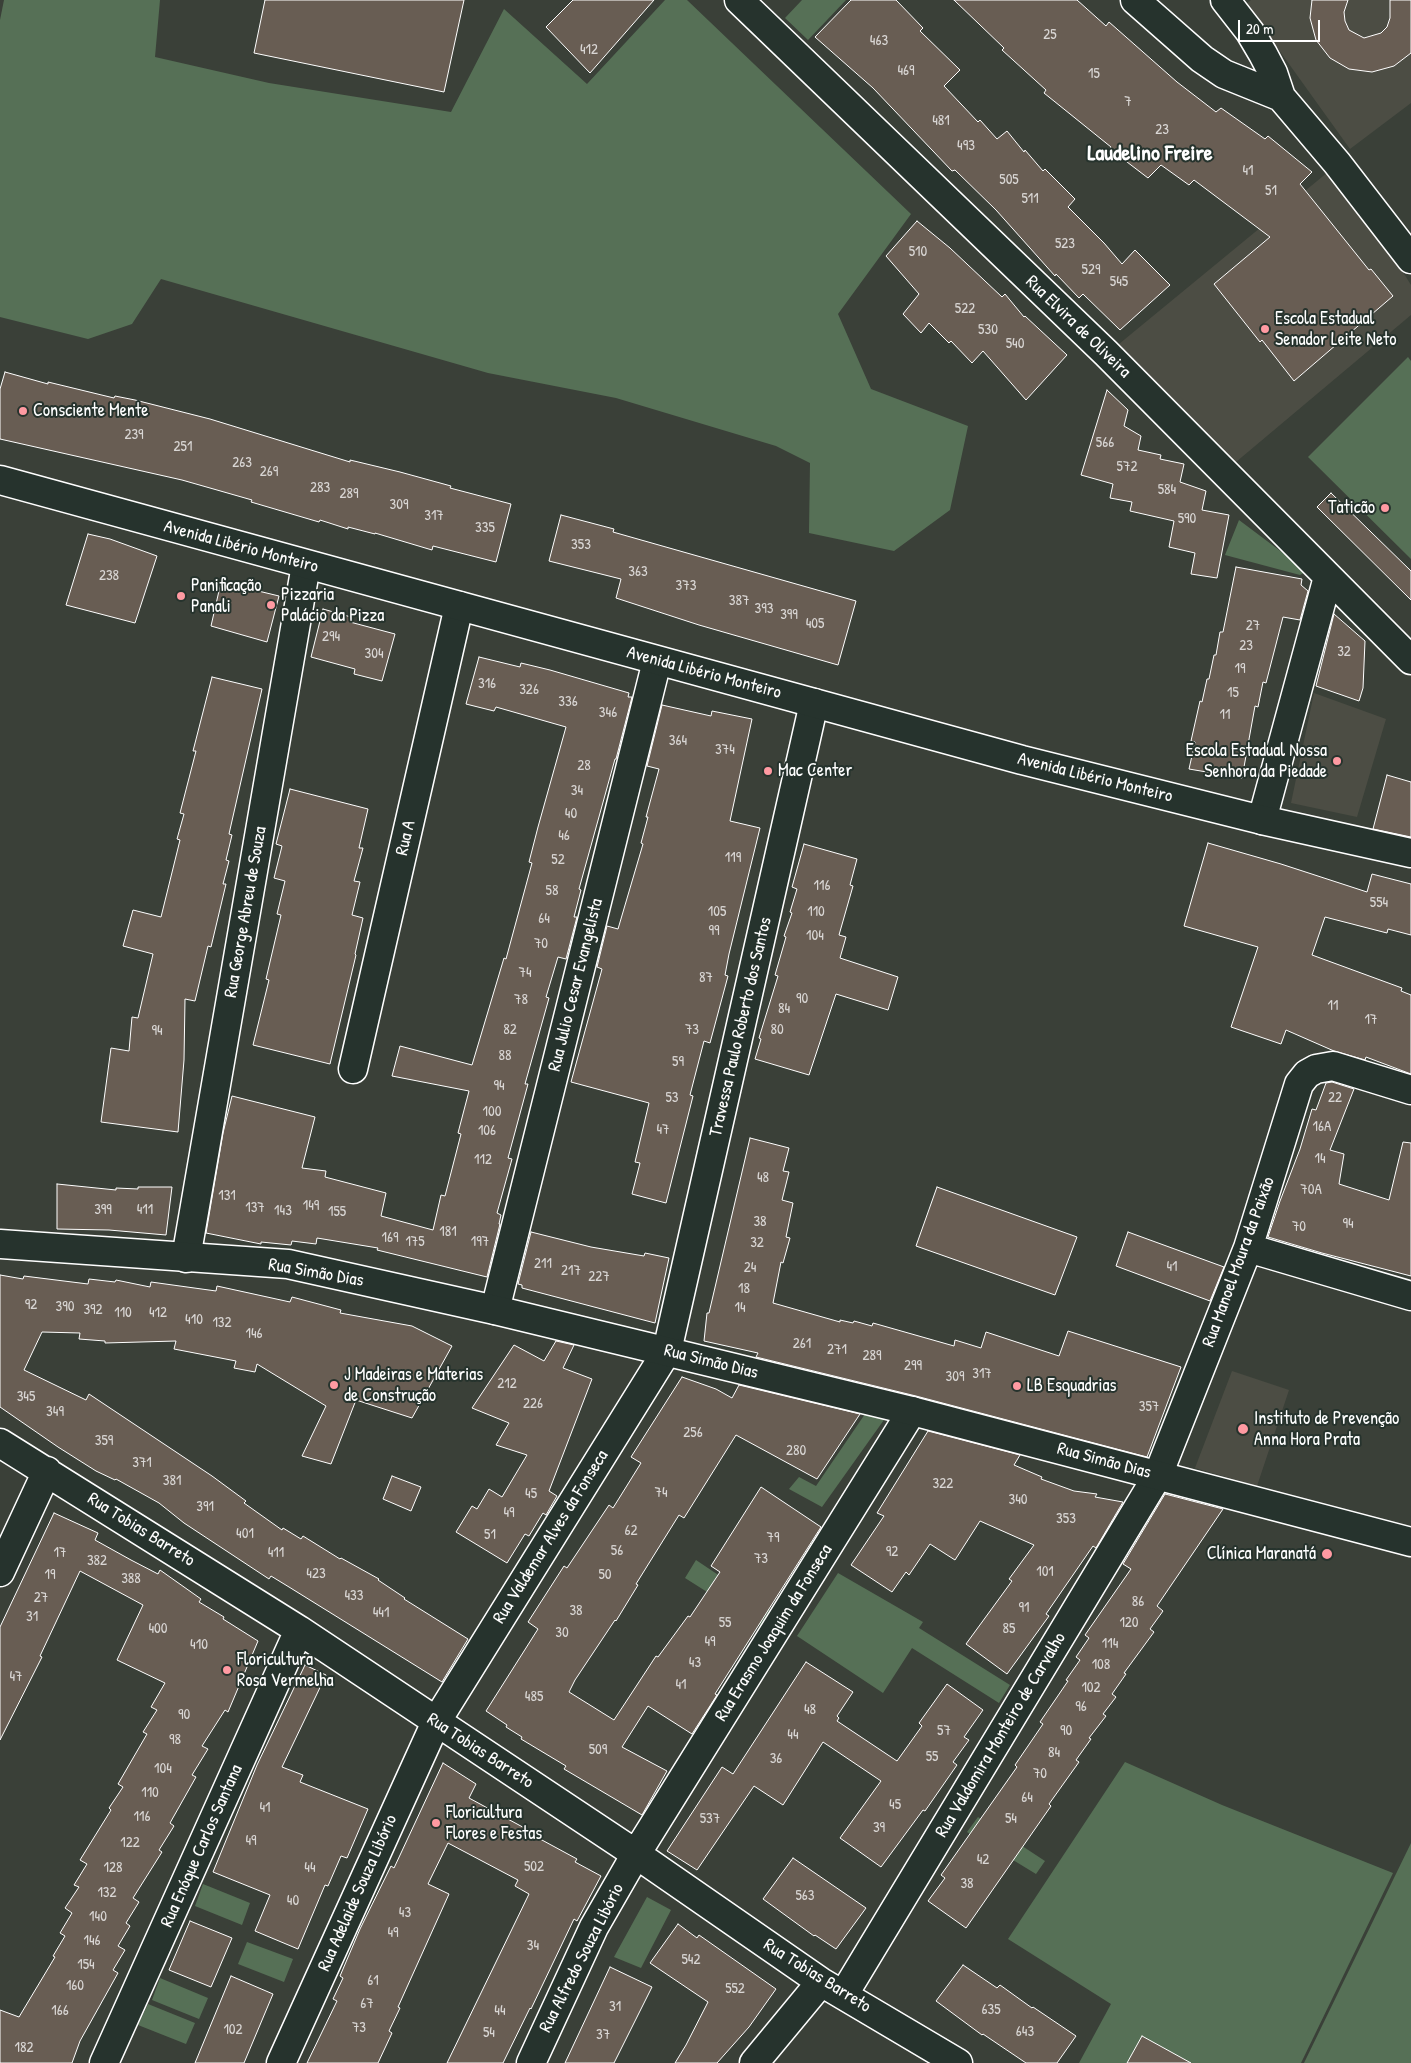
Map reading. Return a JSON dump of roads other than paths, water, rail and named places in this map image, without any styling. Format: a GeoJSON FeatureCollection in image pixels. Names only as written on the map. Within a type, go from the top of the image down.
{"type":"FeatureCollection","features":[{"type":"Feature","properties":{"kind":"street","name":"Rua Elvira de Oliveira"},"geometry":{"type":"LineString","coordinates":[[739,0],[1106,353],[1411,660]]}},
{"type":"Feature","properties":{"kind":"street"},"geometry":{"type":"LineString","coordinates":[[1134,0],[1202,59],[1236,79],[1282,97]]}},
{"type":"Feature","properties":{"kind":"street"},"geometry":{"type":"LineString","coordinates":[[1231,2],[1263,54],[1282,97],[1408,248]]}},
{"type":"Feature","properties":{"kind":"street"},"geometry":{"type":"LineString","coordinates":[[1236,79],[1263,54]]}},
{"type":"Feature","properties":{"kind":"street","name":"Avenida Libério Monteiro"},"geometry":{"type":"LineString","coordinates":[[0,480],[1022,760],[1262,820],[1411,853]]}},
{"type":"Feature","properties":{"kind":"street","name":"Rua George Abreu de Souza"},"geometry":{"type":"LineString","coordinates":[[186,1258],[306,565]]}},
{"type":"Feature","properties":{"kind":"street"},"geometry":{"type":"LineString","coordinates":[[1262,820],[1328,577]]}},
{"type":"Feature","properties":{"kind":"street","name":"Rua A"},"geometry":{"type":"LineString","coordinates":[[353,1069],[459,606]]}},
{"type":"Feature","properties":{"kind":"street","name":"Rua Julio Cesar Evangelista"},"geometry":{"type":"LineString","coordinates":[[496,1310],[657,661]]}},
{"type":"Feature","properties":{"kind":"street","name":"Travessa Paulo Roberto dos Santos"},"geometry":{"type":"LineString","coordinates":[[667,1351],[814,703]]}},
{"type":"Feature","properties":{"kind":"street","name":"Rua Manoel Moura da Paixão"},"geometry":{"type":"LineString","coordinates":[[1158,1475],[1248,1248],[1299,1084],[1312,1071],[1333,1066],[1411,1090]]}},
{"type":"Feature","properties":{"kind":"street","name":"Rua Simão Dias"},"geometry":{"type":"LineString","coordinates":[[0,1244],[288,1264],[496,1310],[912,1411],[1411,1542]]}},
{"type":"Feature","properties":{"kind":"street"},"geometry":{"type":"LineString","coordinates":[[1248,1248],[1411,1296]]}},
{"type":"Feature","properties":{"kind":"street","name":"Rua Valdemar Alves da Fonseca"},"geometry":{"type":"LineString","coordinates":[[436,1722],[667,1351]]}},
{"type":"Feature","properties":{"kind":"street","name":"Rua Erasmo Joaquim da Fonseca"},"geometry":{"type":"LineString","coordinates":[[636,1854],[912,1411]]}},
{"type":"Feature","properties":{"kind":"street","name":"Rua Tobias Barreto"},"geometry":{"type":"LineString","coordinates":[[0,1443],[299,1630],[636,1854],[832,1988],[958,2063]]}},
{"type":"Feature","properties":{"kind":"street"},"geometry":{"type":"LineString","coordinates":[[0,1572],[47,1471]]}},
{"type":"Feature","properties":{"kind":"street","name":"Rua Valdomira Monteiro de Carvalho"},"geometry":{"type":"LineString","coordinates":[[754,2063],[832,1988],[1158,1475]]}},
{"type":"Feature","properties":{"kind":"street","name":"Rua Enóque Carlos Santana"},"geometry":{"type":"LineString","coordinates":[[104,2063],[299,1630]]}},
{"type":"Feature","properties":{"kind":"street","name":"Rua Adelaide Souza Libório"},"geometry":{"type":"LineString","coordinates":[[281,2063],[436,1722]]}},
{"type":"Feature","properties":{"kind":"street","name":"Rua Alfredo Souza Libório"},"geometry":{"type":"LineString","coordinates":[[531,2063],[594,1927],[636,1854]]}},
{"type":"Feature","properties":{"kind":"place","name":"Escola Estadual Senador Leite Neto"},"geometry":{"type":"Point","coordinates":[1265,329]}},
{"type":"Feature","properties":{"kind":"place","name":"Consciente Mente"},"geometry":{"type":"Point","coordinates":[23,411]}},
{"type":"Feature","properties":{"kind":"place","name":"Taticão"},"geometry":{"type":"Point","coordinates":[1385,508]}},
{"type":"Feature","properties":{"kind":"place","name":"Panificação Panali"},"geometry":{"type":"Point","coordinates":[181,596]}},
{"type":"Feature","properties":{"kind":"place","name":"Pizzaria Palácio da Pizza"},"geometry":{"type":"Point","coordinates":[271,605]}},
{"type":"Feature","properties":{"kind":"place","name":"Escola Estadual Nossa Senhora da Piedade"},"geometry":{"type":"Point","coordinates":[1337,761]}},
{"type":"Feature","properties":{"kind":"place","name":"Mac Center"},"geometry":{"type":"Point","coordinates":[768,771]}},
{"type":"Feature","properties":{"kind":"place","name":"J Madeiras e Materias de Construção"},"geometry":{"type":"Point","coordinates":[334,1385]}},
{"type":"Feature","properties":{"kind":"place","name":"LB Esquadrias"},"geometry":{"type":"Point","coordinates":[1017,1386]}},
{"type":"Feature","properties":{"kind":"place","name":"Instituto de Prevenção Anna Hora Prata"},"geometry":{"type":"Point","coordinates":[1243,1429]}},
{"type":"Feature","properties":{"kind":"place","name":"Clínica Maranatá"},"geometry":{"type":"Point","coordinates":[1327,1554]}},
{"type":"Feature","properties":{"kind":"place","name":"Floricultura Rosa Vermelha"},"geometry":{"type":"Point","coordinates":[227,1670]}},
{"type":"Feature","properties":{"kind":"place","name":"Floricultura Flores e Festas"},"geometry":{"type":"Point","coordinates":[436,1823]}},
{"type":"Feature","properties":{"kind":"district","name":"Laudelino Freire"},"geometry":{"type":"Point","coordinates":[1150,154]}}]}
